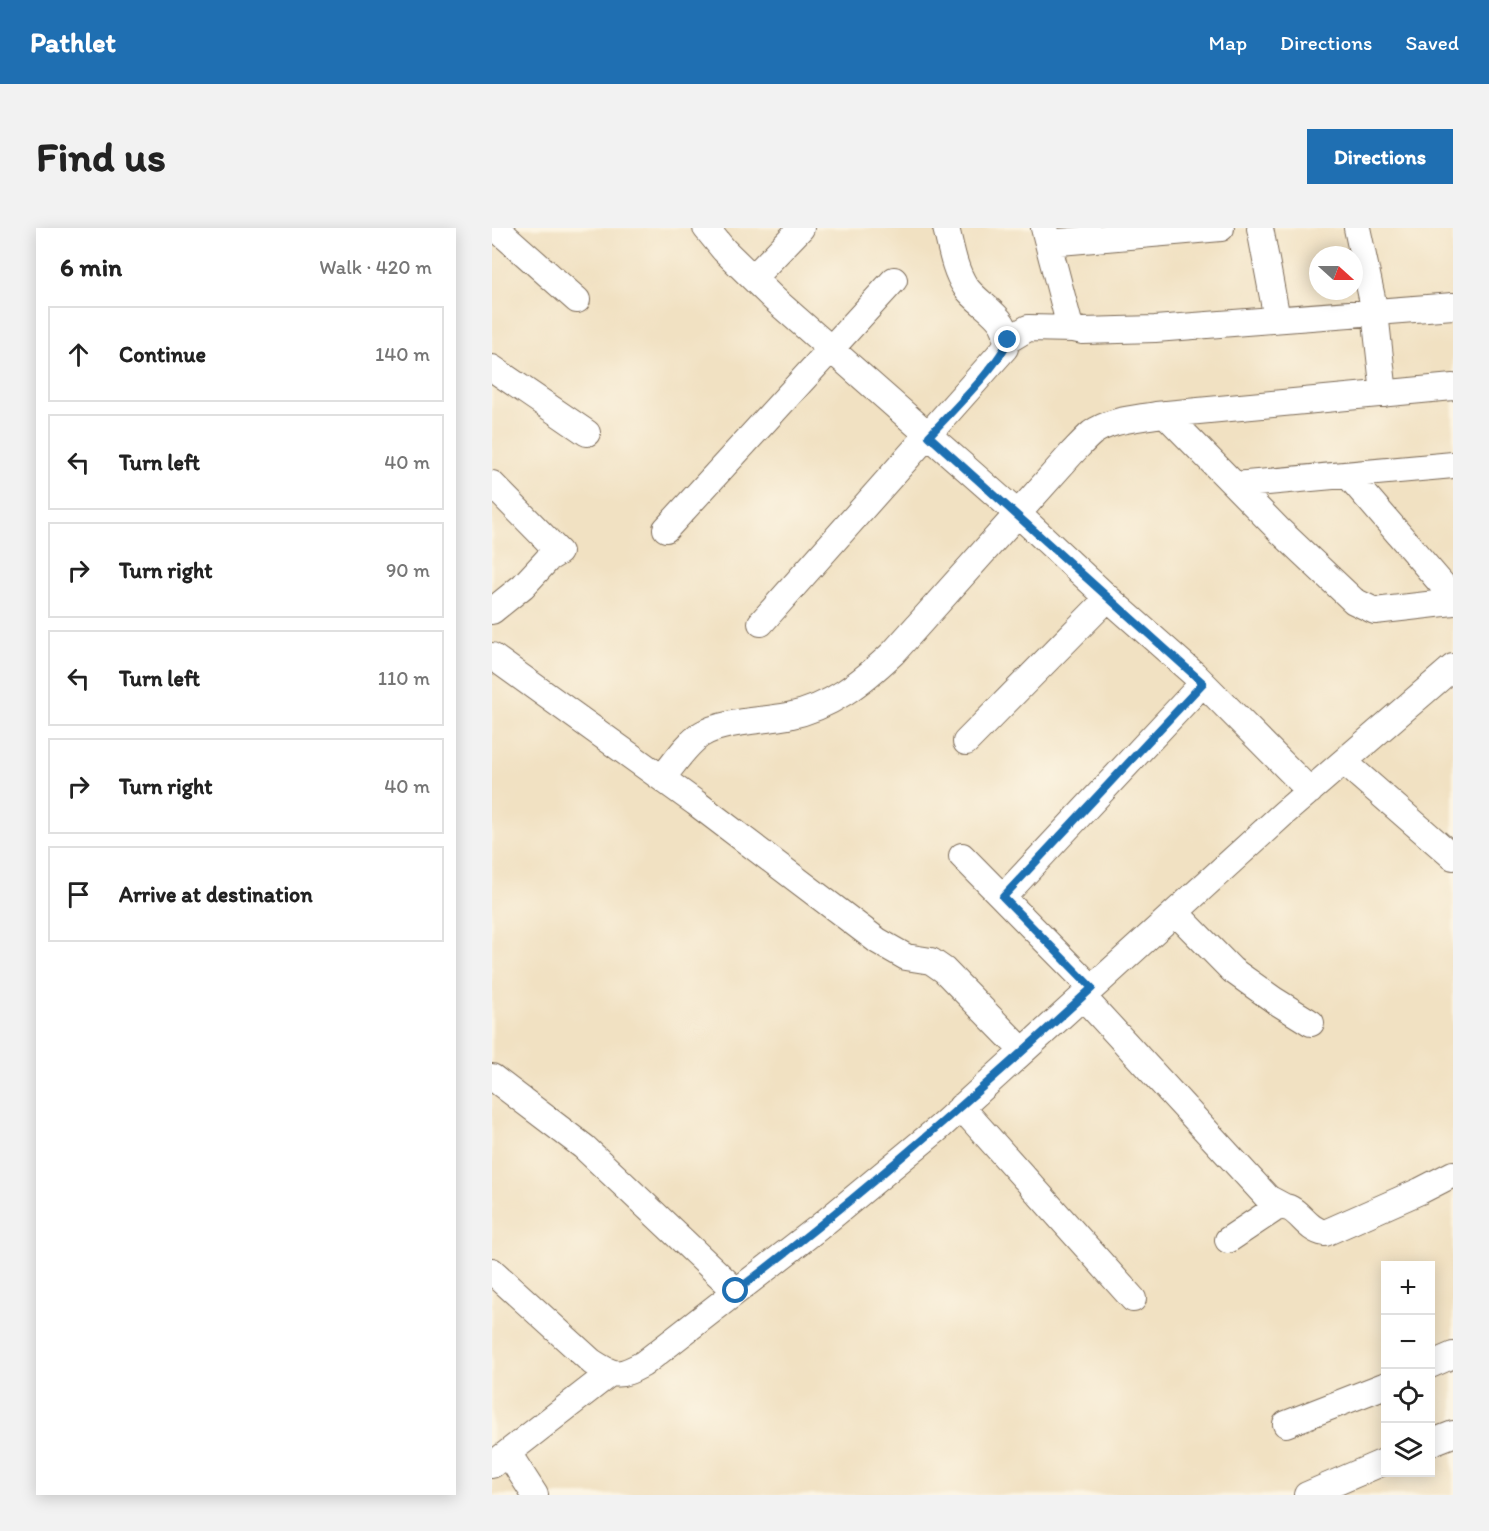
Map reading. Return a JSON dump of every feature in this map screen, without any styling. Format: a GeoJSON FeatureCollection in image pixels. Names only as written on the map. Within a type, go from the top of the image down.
{"type":"FeatureCollection","features":[{"type":"Feature","properties":{"kind":"street"},"geometry":{"type":"LineString","coordinates":[[496,228],[577,300]]}},
{"type":"Feature","properties":{"kind":"street"},"geometry":{"type":"LineString","coordinates":[[706,228],[724,250],[830,350],[1018,514],[1203,683],[1310,790]]}},
{"type":"Feature","properties":{"kind":"street"},"geometry":{"type":"LineString","coordinates":[[753,278],[801,228]]}},
{"type":"Feature","properties":{"kind":"street"},"geometry":{"type":"LineString","coordinates":[[760,623],[995,362],[1005,348],[1008,340],[1006,328],[966,287],[960,276],[946,228]]}},
{"type":"Feature","properties":{"kind":"street"},"geometry":{"type":"LineString","coordinates":[[1074,329],[1069,323],[1046,236],[1221,228]]}},
{"type":"Feature","properties":{"kind":"street"},"geometry":{"type":"LineString","coordinates":[[1260,228],[1277,319]]}},
{"type":"Feature","properties":{"kind":"street"},"geometry":{"type":"LineString","coordinates":[[1357,228],[1375,312],[1384,394]]}},
{"type":"Feature","properties":{"kind":"street"},"geometry":{"type":"LineString","coordinates":[[666,529],[894,280]]}},
{"type":"Feature","properties":{"kind":"street"},"geometry":{"type":"LineString","coordinates":[[1008,340],[1028,327],[1074,329],[1083,332],[1112,331],[1453,306]]}},
{"type":"Feature","properties":{"kind":"street"},"geometry":{"type":"LineString","coordinates":[[492,368],[587,434]]}},
{"type":"Feature","properties":{"kind":"street"},"geometry":{"type":"LineString","coordinates":[[662,778],[692,742],[704,733],[734,724],[790,716],[847,692],[869,676],[893,653],[1091,434],[1104,426],[1165,414],[1453,387]]}},
{"type":"Feature","properties":{"kind":"street"},"geometry":{"type":"LineString","coordinates":[[1165,414],[1345,593],[1365,608],[1386,611],[1453,602]]}},
{"type":"Feature","properties":{"kind":"street"},"geometry":{"type":"LineString","coordinates":[[1235,485],[1453,465]]}},
{"type":"Feature","properties":{"kind":"street"},"geometry":{"type":"LineString","coordinates":[[1348,475],[1453,597]]}},
{"type":"Feature","properties":{"kind":"street"},"geometry":{"type":"LineString","coordinates":[[492,484],[559,552],[549,558],[523,586],[492,611]]}},
{"type":"Feature","properties":{"kind":"street"},"geometry":{"type":"LineString","coordinates":[[966,742],[1108,598]]}},
{"type":"Feature","properties":{"kind":"street"},"geometry":{"type":"LineString","coordinates":[[492,656],[662,778],[878,941],[906,957],[932,961],[944,970],[1023,1051]]}},
{"type":"Feature","properties":{"kind":"street"},"geometry":{"type":"LineString","coordinates":[[535,1495],[500,1459],[609,1374],[627,1373],[643,1364],[818,1228],[962,1107],[1310,790],[1453,668]]}},
{"type":"Feature","properties":{"kind":"street"},"geometry":{"type":"LineString","coordinates":[[1003,897],[1203,683]]}},
{"type":"Feature","properties":{"kind":"street"},"geometry":{"type":"LineString","coordinates":[[1344,762],[1453,857]]}},
{"type":"Feature","properties":{"kind":"street"},"geometry":{"type":"LineString","coordinates":[[962,856],[1003,897],[1268,1198],[1291,1208],[1308,1226],[1325,1233],[1453,1174]]}},
{"type":"Feature","properties":{"kind":"street"},"geometry":{"type":"LineString","coordinates":[[1176,913],[1232,970],[1311,1023]]}},
{"type":"Feature","properties":{"kind":"street"},"geometry":{"type":"LineString","coordinates":[[492,1077],[584,1147],[736,1291]]}},
{"type":"Feature","properties":{"kind":"street"},"geometry":{"type":"LineString","coordinates":[[962,1107],[1133,1299]]}},
{"type":"Feature","properties":{"kind":"street"},"geometry":{"type":"LineString","coordinates":[[1228,1240],[1276,1208],[1283,1206]]}},
{"type":"Feature","properties":{"kind":"street"},"geometry":{"type":"LineString","coordinates":[[493,1273],[592,1362],[609,1374]]}},
{"type":"Feature","properties":{"kind":"street"},"geometry":{"type":"LineString","coordinates":[[1435,1363],[1453,1355]]}},
{"type":"Feature","properties":{"kind":"street"},"geometry":{"type":"LineString","coordinates":[[1286,1424],[1381,1387]]}},
{"type":"Feature","properties":{"kind":"street"},"geometry":{"type":"LineString","coordinates":[[1435,1441],[1453,1434]]}},
{"type":"Feature","properties":{"kind":"street"},"geometry":{"type":"LineString","coordinates":[[1306,1495],[1381,1463]]}},
{"type":"Feature","properties":{"kind":"route"},"geometry":{"type":"LineString","coordinates":[[736,1291],[879,1178],[940,1126],[1092,988],[1003,897],[1203,683],[929,436],[995,362],[1008,340]]}}]}
